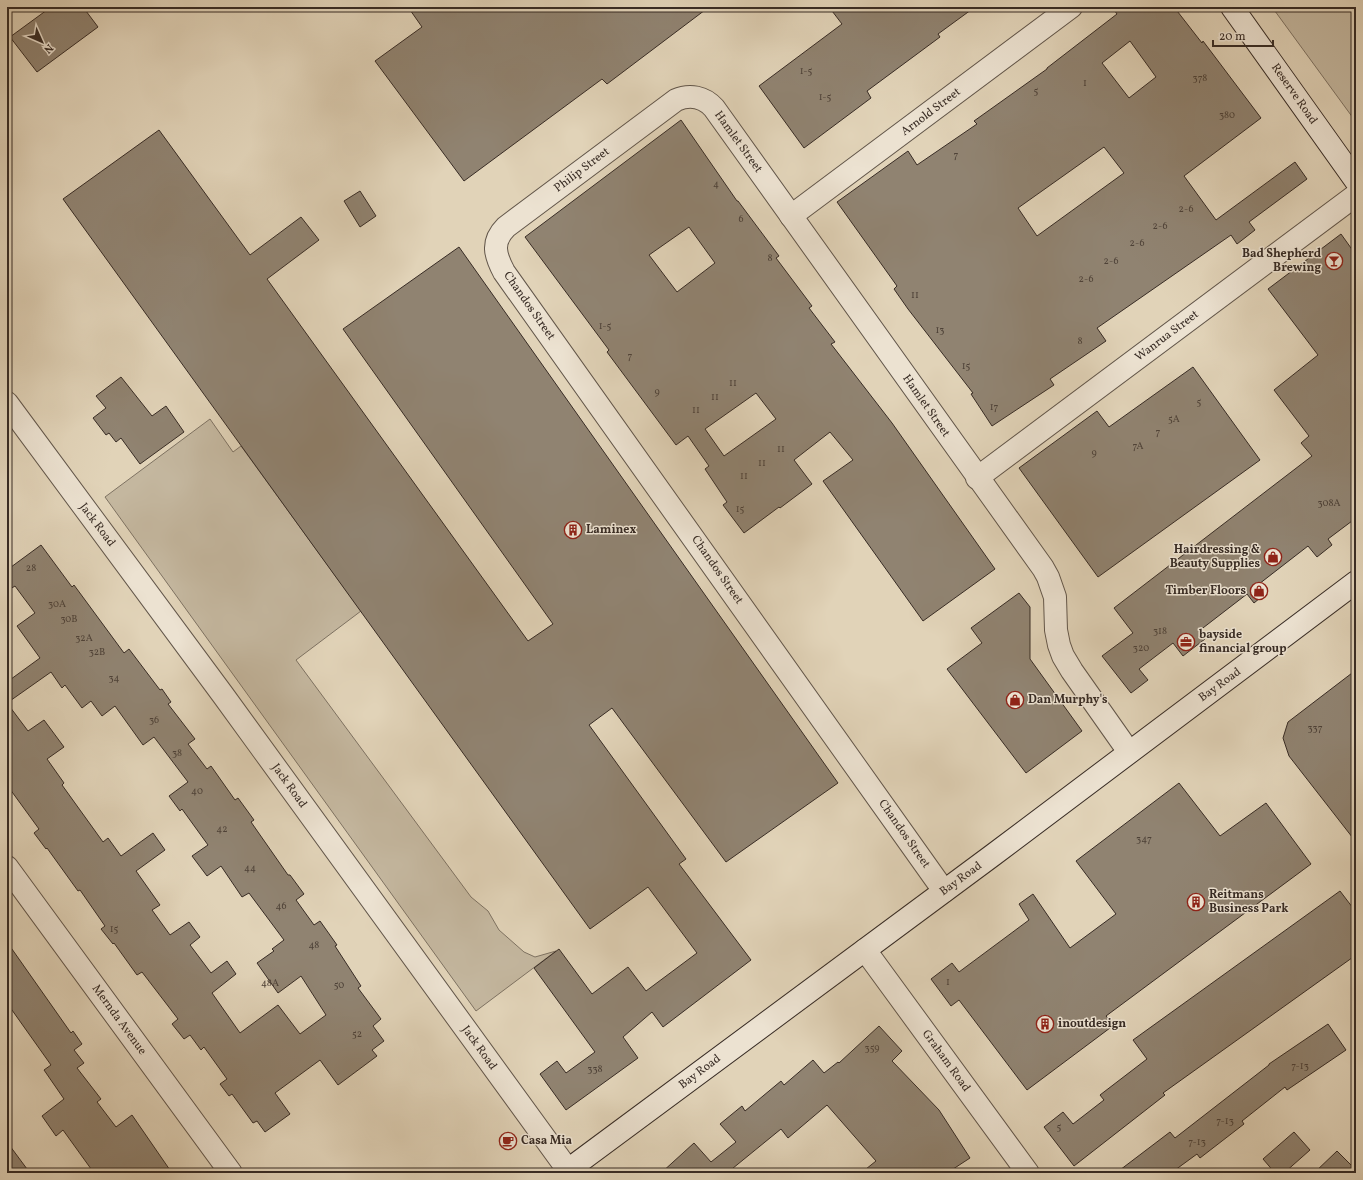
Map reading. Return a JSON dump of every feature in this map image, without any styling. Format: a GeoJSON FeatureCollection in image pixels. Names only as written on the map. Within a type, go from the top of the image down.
{"type":"FeatureCollection","features":[{"type":"Feature","properties":{"kind":"street","name":"Arnold Street"},"geometry":{"type":"LineString","coordinates":[[791,216],[1071,7]]}},
{"type":"Feature","properties":{"kind":"street","name":"Reserve Road"},"geometry":{"type":"LineString","coordinates":[[1232,7],[1356,181]]}},
{"type":"Feature","properties":{"kind":"street","name":"Hamlet Street"},"geometry":{"type":"LineString","coordinates":[[676,100],[689,96],[696,97],[710,103],[1048,577],[1055,597],[1056,630],[1063,656],[1129,752]]}},
{"type":"Feature","properties":{"kind":"street","name":"Philip Street"},"geometry":{"type":"LineString","coordinates":[[496,247],[497,239],[506,227],[676,100]]}},
{"type":"Feature","properties":{"kind":"street","name":"Wanrua Street"},"geometry":{"type":"LineString","coordinates":[[977,478],[1356,195]]}},
{"type":"Feature","properties":{"kind":"street","name":"Chandos Street"},"geometry":{"type":"LineString","coordinates":[[496,247],[496,254],[504,272],[944,890]]}},
{"type":"Feature","properties":{"kind":"street","name":"Jack Road"},"geometry":{"type":"LineString","coordinates":[[7,403],[223,695],[566,1171]]}},
{"type":"Feature","properties":{"kind":"street","name":"Bay Road"},"geometry":{"type":"LineString","coordinates":[[566,1171],[865,950],[1356,582]]}},
{"type":"Feature","properties":{"kind":"street","name":"Mernda Avenue"},"geometry":{"type":"LineString","coordinates":[[7,867],[231,1173]]}},
{"type":"Feature","properties":{"kind":"street","name":"Graham Road"},"geometry":{"type":"LineString","coordinates":[[865,950],[1019,1170]]}},
{"type":"Feature","properties":{"kind":"shaded area"},"geometry":{"type":"Polygon","coordinates":[[[1272,7],[1356,7],[1356,122],[1272,7]]]}},
{"type":"Feature","properties":{"kind":"shaded area"},"geometry":{"type":"Polygon","coordinates":[[[210,419],[233,452],[241,446],[361,611],[296,660],[471,897],[488,911],[499,930],[524,952],[535,957],[556,951],[476,1011],[105,497],[210,419]]]}},
{"type":"Feature","properties":{"kind":"building"},"geometry":{"type":"Polygon","coordinates":[[[51,7],[83,7],[98,27],[37,72],[10,37],[51,7]]]}},
{"type":"Feature","properties":{"kind":"building"},"geometry":{"type":"Polygon","coordinates":[[[408,7],[709,7],[607,84],[602,79],[464,181],[375,61],[422,27],[408,7]]]}},
{"type":"Feature","properties":{"kind":"building"},"geometry":{"type":"Polygon","coordinates":[[[829,7],[975,7],[938,34],[940,37],[867,91],[871,98],[804,148],[759,86],[842,24],[829,7]]]}},
{"type":"Feature","properties":{"kind":"building"},"geometry":{"type":"Polygon","coordinates":[[[1112,7],[1174,7],[1202,43],[1203,41],[1261,118],[1184,176],[1216,220],[1295,162],[1307,179],[1249,222],[1255,230],[1237,244],[1231,235],[1097,328],[1106,341],[1050,379],[1054,385],[992,426],[971,394],[973,393],[908,309],[894,289],[897,286],[837,202],[908,151],[917,165],[977,124],[974,121],[1047,69],[1117,14],[1112,7]],[[1130,41],[1102,63],[1129,98],[1156,77],[1130,41]],[[1104,147],[1018,208],[1037,236],[1124,173],[1104,147]]]}},
{"type":"Feature","properties":{"kind":"building"},"geometry":{"type":"Polygon","coordinates":[[[681,120],[737,201],[779,256],[776,258],[812,306],[809,308],[835,342],[831,344],[892,423],[995,569],[923,621],[823,481],[853,460],[830,432],[794,460],[812,484],[744,533],[723,505],[727,502],[705,469],[709,466],[688,436],[676,445],[607,352],[609,350],[525,237],[681,120]],[[689,227],[649,255],[677,292],[715,263],[689,227]],[[756,393],[705,429],[724,456],[776,419],[756,393]]]}},
{"type":"Feature","properties":{"kind":"building"},"geometry":{"type":"Polygon","coordinates":[[[159,130],[250,255],[301,217],[319,240],[267,279],[528,641],[553,624],[343,329],[459,247],[838,783],[726,862],[612,708],[589,725],[686,859],[679,864],[751,960],[663,1027],[652,1012],[623,1037],[638,1058],[566,1110],[540,1074],[557,1061],[566,1073],[595,1052],[534,968],[559,949],[592,994],[628,967],[646,991],[697,953],[648,887],[590,929],[63,199],[159,130]]]}},
{"type":"Feature","properties":{"kind":"building"},"geometry":{"type":"Polygon","coordinates":[[[360,191],[376,216],[360,227],[344,201],[360,191]]]}},
{"type":"Feature","properties":{"kind":"building"},"geometry":{"type":"Polygon","coordinates":[[[1341,234],[1356,255],[1356,518],[1328,539],[1332,545],[1317,557],[1308,546],[1259,584],[1266,593],[1254,603],[1247,594],[1199,631],[1205,639],[1183,656],[1173,643],[1139,669],[1148,680],[1131,693],[1102,656],[1133,633],[1114,608],[1312,456],[1301,443],[1309,436],[1274,390],[1318,355],[1268,289],[1341,234]]]}},
{"type":"Feature","properties":{"kind":"building"},"geometry":{"type":"Polygon","coordinates":[[[1193,367],[1260,460],[1098,577],[1019,468],[1097,411],[1109,427],[1193,367]]]}},
{"type":"Feature","properties":{"kind":"building"},"geometry":{"type":"Polygon","coordinates":[[[121,377],[152,416],[166,406],[184,432],[140,464],[121,438],[116,442],[109,433],[106,435],[93,418],[106,408],[96,396],[121,377]]]}},
{"type":"Feature","properties":{"kind":"building"},"geometry":{"type":"Polygon","coordinates":[[[41,545],[72,587],[74,585],[124,653],[129,649],[160,690],[162,689],[171,702],[168,704],[195,739],[188,744],[207,769],[211,766],[235,800],[238,798],[254,820],[251,822],[288,875],[290,875],[304,894],[296,900],[314,925],[320,921],[337,945],[335,946],[361,986],[358,988],[381,1019],[373,1026],[384,1041],[372,1050],[377,1056],[338,1085],[320,1060],[275,1093],[290,1114],[265,1132],[257,1121],[253,1123],[232,1094],[229,1096],[220,1084],[227,1079],[204,1047],[201,1050],[190,1035],[184,1039],[172,1024],[178,1019],[142,972],[137,975],[114,943],[113,944],[101,929],[105,926],[80,890],[78,891],[47,848],[46,849],[34,833],[39,829],[7,785],[7,703],[7,682],[40,658],[17,626],[35,613],[15,586],[7,591],[7,570],[41,545]],[[51,672],[7,703],[28,731],[44,720],[64,747],[47,759],[64,783],[62,785],[103,842],[108,838],[121,856],[153,833],[165,850],[136,871],[160,905],[152,910],[170,935],[189,922],[200,937],[190,945],[211,973],[227,961],[236,974],[212,993],[240,1033],[278,1005],[300,1034],[326,1015],[301,976],[278,993],[257,963],[274,951],[272,949],[284,940],[249,893],[242,897],[221,866],[207,876],[192,856],[208,845],[182,809],[180,811],[169,796],[188,782],[154,737],[143,745],[115,706],[102,716],[91,701],[82,708],[65,685],[62,688],[51,672]]]}},
{"type":"Feature","properties":{"kind":"building","name":"Dan Murphy's"},"geometry":{"type":"Polygon","coordinates":[[[1019,593],[1030,607],[1030,659],[1082,731],[1026,773],[947,669],[982,643],[971,628],[1019,593]]]}},
{"type":"Feature","properties":{"kind":"building"},"geometry":{"type":"Polygon","coordinates":[[[1356,670],[1356,842],[1289,756],[1283,738],[1288,722],[1356,670]]]}},
{"type":"Feature","properties":{"kind":"building"},"geometry":{"type":"Polygon","coordinates":[[[1179,783],[1220,836],[1266,803],[1311,864],[1106,1016],[1114,1025],[1027,1090],[959,1000],[951,1006],[931,979],[952,963],[959,972],[1029,920],[1019,904],[1033,894],[1070,948],[1116,914],[1076,861],[1179,783]]]}},
{"type":"Feature","properties":{"kind":"building","name":"Reitmans Business Park"},"geometry":{"type":"Polygon","coordinates":[[[1340,891],[1356,912],[1356,955],[1163,1093],[1165,1095],[1074,1166],[1044,1127],[1063,1112],[1073,1124],[1104,1100],[1100,1095],[1147,1059],[1133,1040],[1340,891]]]}},
{"type":"Feature","properties":{"kind":"building"},"geometry":{"type":"Polygon","coordinates":[[[7,942],[71,1033],[73,1031],[82,1044],[74,1050],[84,1063],[77,1068],[101,1099],[97,1102],[116,1127],[132,1115],[172,1173],[94,1173],[63,1130],[56,1136],[42,1116],[64,1099],[44,1070],[51,1065],[7,1003],[7,942]]]}},
{"type":"Feature","properties":{"kind":"building"},"geometry":{"type":"Polygon","coordinates":[[[1328,1024],[1346,1050],[1287,1090],[1285,1087],[1242,1121],[1244,1124],[1200,1158],[1197,1154],[1171,1173],[1116,1173],[1170,1132],[1175,1138],[1269,1064],[1328,1024]]]}},
{"type":"Feature","properties":{"kind":"building"},"geometry":{"type":"Polygon","coordinates":[[[879,1026],[902,1051],[892,1061],[939,1110],[970,1158],[947,1173],[861,1173],[876,1161],[827,1105],[788,1138],[781,1129],[727,1173],[661,1173],[694,1143],[711,1162],[736,1142],[720,1124],[742,1106],[745,1111],[781,1081],[784,1085],[813,1060],[824,1073],[838,1062],[839,1063],[879,1026]]]}},
{"type":"Feature","properties":{"kind":"building"},"geometry":{"type":"Polygon","coordinates":[[[1294,1132],[1310,1150],[1284,1173],[1275,1173],[1263,1159],[1294,1132]]]}},
{"type":"Feature","properties":{"kind":"building"},"geometry":{"type":"Polygon","coordinates":[[[7,1142],[30,1173],[7,1173],[7,1142]]]}},
{"type":"Feature","properties":{"kind":"building"},"geometry":{"type":"Polygon","coordinates":[[[1337,1151],[1356,1170],[1356,1173],[1314,1173],[1337,1151]]]}},
{"type":"Feature","properties":{"kind":"place","name":"Bad Shepherd Brewing"},"geometry":{"type":"Point","coordinates":[1334,261]}},
{"type":"Feature","properties":{"kind":"place","name":"Laminex"},"geometry":{"type":"Point","coordinates":[573,530]}},
{"type":"Feature","properties":{"kind":"place","name":"Hairdressing & Beauty Supplies"},"geometry":{"type":"Point","coordinates":[1273,557]}},
{"type":"Feature","properties":{"kind":"place","name":"Timber Floors"},"geometry":{"type":"Point","coordinates":[1259,591]}},
{"type":"Feature","properties":{"kind":"place","name":"bayside financial group"},"geometry":{"type":"Point","coordinates":[1186,642]}},
{"type":"Feature","properties":{"kind":"place","name":"Dan Murphy's"},"geometry":{"type":"Point","coordinates":[1015,700]}},
{"type":"Feature","properties":{"kind":"place","name":"Reitmans Business Park"},"geometry":{"type":"Point","coordinates":[1196,902]}},
{"type":"Feature","properties":{"kind":"place","name":"inoutdesign"},"geometry":{"type":"Point","coordinates":[1045,1024]}},
{"type":"Feature","properties":{"kind":"place","name":"Casa Mia"},"geometry":{"type":"Point","coordinates":[508,1141]}}]}
